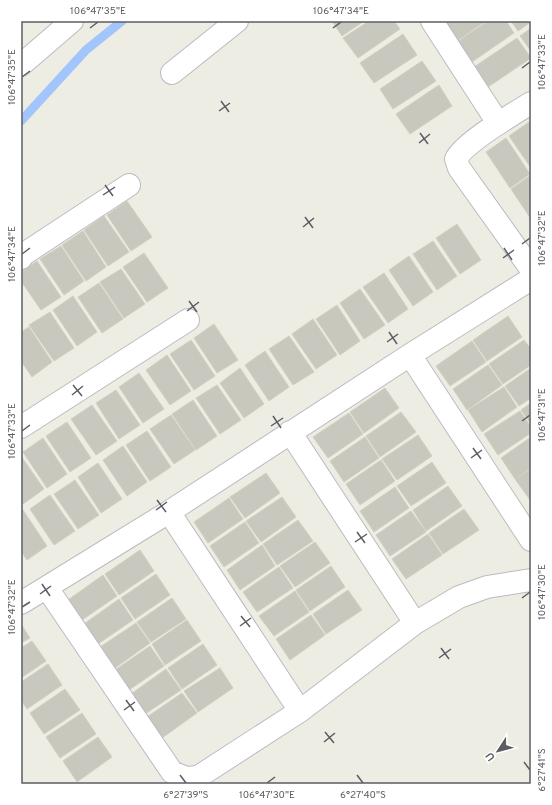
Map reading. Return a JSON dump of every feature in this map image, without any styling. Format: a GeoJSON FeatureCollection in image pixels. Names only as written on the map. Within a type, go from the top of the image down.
{"type":"FeatureCollection","features":[{"type":"Feature","properties":{"kind":"street"},"geometry":{"type":"LineString","coordinates":[[21,65],[72,21]]}},
{"type":"Feature","properties":{"kind":"street"},"geometry":{"type":"LineString","coordinates":[[172,73],[237,21]]}},
{"type":"Feature","properties":{"kind":"street"},"geometry":{"type":"LineString","coordinates":[[432,21],[498,124]]}},
{"type":"Feature","properties":{"kind":"street"},"geometry":{"type":"LineString","coordinates":[[531,103],[498,124],[460,152],[456,159],[458,168],[531,269]]}},
{"type":"Feature","properties":{"kind":"street"},"geometry":{"type":"LineString","coordinates":[[21,258],[24,254],[129,185]]}},
{"type":"Feature","properties":{"kind":"street"},"geometry":{"type":"LineString","coordinates":[[21,603],[169,512],[290,432],[531,279]]}},
{"type":"Feature","properties":{"kind":"street"},"geometry":{"type":"LineString","coordinates":[[21,427],[188,320]]}},
{"type":"Feature","properties":{"kind":"street"},"geometry":{"type":"LineString","coordinates":[[410,355],[531,540]]}},
{"type":"Feature","properties":{"kind":"street"},"geometry":{"type":"LineString","coordinates":[[290,432],[415,624]]}},
{"type":"Feature","properties":{"kind":"street"},"geometry":{"type":"LineString","coordinates":[[169,512],[300,711]]}},
{"type":"Feature","properties":{"kind":"street"},"geometry":{"type":"LineString","coordinates":[[47,588],[172,772],[186,778],[198,777],[300,711],[415,624],[459,597],[487,587],[531,580]]}},
{"type":"Feature","properties":{"kind":"building"},"geometry":{"type":"Polygon","coordinates":[[[332,21],[364,21],[342,36],[332,21]]]}},
{"type":"Feature","properties":{"kind":"building"},"geometry":{"type":"Polygon","coordinates":[[[369,21],[394,21],[400,29],[358,58],[343,38],[369,21]]]}},
{"type":"Feature","properties":{"kind":"building"},"geometry":{"type":"Polygon","coordinates":[[[444,21],[486,21],[457,41],[444,21]]]}},
{"type":"Feature","properties":{"kind":"building"},"geometry":{"type":"Polygon","coordinates":[[[488,21],[506,21],[514,33],[472,62],[457,42],[488,21]]]}},
{"type":"Feature","properties":{"kind":"building"},"geometry":{"type":"Polygon","coordinates":[[[511,21],[531,21],[531,22],[518,31],[511,21]]]}},
{"type":"Feature","properties":{"kind":"building"},"geometry":{"type":"Polygon","coordinates":[[[531,28],[531,51],[520,36],[531,28]]]}},
{"type":"Feature","properties":{"kind":"building"},"geometry":{"type":"Polygon","coordinates":[[[403,34],[417,55],[374,83],[360,63],[403,34]]]}},
{"type":"Feature","properties":{"kind":"building"},"geometry":{"type":"Polygon","coordinates":[[[517,38],[531,58],[488,87],[474,67],[517,38]]]}},
{"type":"Feature","properties":{"kind":"building"},"geometry":{"type":"Polygon","coordinates":[[[422,61],[436,81],[393,109],[380,89],[422,61]]]}},
{"type":"Feature","properties":{"kind":"building"},"geometry":{"type":"Polygon","coordinates":[[[439,85],[452,106],[410,134],[396,114],[439,85]]]}},
{"type":"Feature","properties":{"kind":"building"},"geometry":{"type":"Polygon","coordinates":[[[529,122],[531,125],[531,168],[509,136],[529,122]]]}},
{"type":"Feature","properties":{"kind":"building"},"geometry":{"type":"Polygon","coordinates":[[[506,138],[530,174],[510,188],[486,152],[506,138]]]}},
{"type":"Feature","properties":{"kind":"building"},"geometry":{"type":"Polygon","coordinates":[[[531,175],[531,219],[511,189],[531,175]]]}},
{"type":"Feature","properties":{"kind":"building"},"geometry":{"type":"Polygon","coordinates":[[[127,201],[152,237],[131,251],[107,215],[127,201]]]}},
{"type":"Feature","properties":{"kind":"building"},"geometry":{"type":"Polygon","coordinates":[[[104,216],[129,252],[108,266],[84,230],[104,216]]]}},
{"type":"Feature","properties":{"kind":"building"},"geometry":{"type":"Polygon","coordinates":[[[457,224],[481,260],[460,274],[436,238],[457,224]]]}},
{"type":"Feature","properties":{"kind":"building"},"geometry":{"type":"Polygon","coordinates":[[[83,231],[106,267],[86,281],[62,245],[83,231]]]}},
{"type":"Feature","properties":{"kind":"building"},"geometry":{"type":"Polygon","coordinates":[[[433,241],[457,276],[437,290],[413,254],[433,241]]]}},
{"type":"Feature","properties":{"kind":"building"},"geometry":{"type":"Polygon","coordinates":[[[61,246],[84,281],[64,295],[40,259],[61,246]]]}},
{"type":"Feature","properties":{"kind":"building"},"geometry":{"type":"Polygon","coordinates":[[[144,253],[168,288],[147,302],[123,267],[144,253]]]}},
{"type":"Feature","properties":{"kind":"building"},"geometry":{"type":"Polygon","coordinates":[[[409,256],[433,292],[413,306],[389,270],[409,256]]]}},
{"type":"Feature","properties":{"kind":"building"},"geometry":{"type":"Polygon","coordinates":[[[37,261],[61,297],[41,310],[21,281],[21,272],[37,261]]]}},
{"type":"Feature","properties":{"kind":"building"},"geometry":{"type":"Polygon","coordinates":[[[121,269],[145,304],[124,318],[100,282],[121,269]]]}},
{"type":"Feature","properties":{"kind":"building"},"geometry":{"type":"Polygon","coordinates":[[[384,273],[408,309],[388,323],[363,287],[384,273]]]}},
{"type":"Feature","properties":{"kind":"building"},"geometry":{"type":"Polygon","coordinates":[[[99,283],[123,319],[102,333],[78,297],[99,283]]]}},
{"type":"Feature","properties":{"kind":"building"},"geometry":{"type":"Polygon","coordinates":[[[360,289],[385,325],[364,339],[340,303],[360,289]]]}},
{"type":"Feature","properties":{"kind":"building"},"geometry":{"type":"Polygon","coordinates":[[[73,296],[97,332],[77,346],[53,310],[73,296]]]}},
{"type":"Feature","properties":{"kind":"building"},"geometry":{"type":"Polygon","coordinates":[[[337,305],[360,341],[340,355],[316,319],[337,305]]]}},
{"type":"Feature","properties":{"kind":"building"},"geometry":{"type":"Polygon","coordinates":[[[50,312],[74,348],[54,361],[29,325],[50,312]]]}},
{"type":"Feature","properties":{"kind":"building"},"geometry":{"type":"Polygon","coordinates":[[[508,316],[522,337],[487,361],[473,340],[508,316]]]}},
{"type":"Feature","properties":{"kind":"building"},"geometry":{"type":"Polygon","coordinates":[[[313,319],[337,355],[316,369],[292,334],[313,319]]]}},
{"type":"Feature","properties":{"kind":"building"},"geometry":{"type":"Polygon","coordinates":[[[214,324],[238,360],[217,373],[194,338],[214,324]]]}},
{"type":"Feature","properties":{"kind":"building"},"geometry":{"type":"Polygon","coordinates":[[[29,327],[52,362],[32,377],[21,361],[21,332],[29,327]]]}},
{"type":"Feature","properties":{"kind":"building"},"geometry":{"type":"Polygon","coordinates":[[[289,336],[314,372],[293,385],[269,349],[289,336]]]}},
{"type":"Feature","properties":{"kind":"building"},"geometry":{"type":"Polygon","coordinates":[[[191,340],[215,376],[194,390],[170,354],[191,340]]]}},
{"type":"Feature","properties":{"kind":"building"},"geometry":{"type":"Polygon","coordinates":[[[524,340],[531,349],[531,365],[503,384],[489,364],[524,340]]]}},
{"type":"Feature","properties":{"kind":"building"},"geometry":{"type":"Polygon","coordinates":[[[472,341],[486,362],[450,386],[436,366],[472,341]]]}},
{"type":"Feature","properties":{"kind":"building"},"geometry":{"type":"Polygon","coordinates":[[[265,351],[289,387],[269,401],[245,365],[265,351]]]}},
{"type":"Feature","properties":{"kind":"building"},"geometry":{"type":"Polygon","coordinates":[[[167,355],[191,391],[170,405],[146,370],[167,355]]]}},
{"type":"Feature","properties":{"kind":"building"},"geometry":{"type":"Polygon","coordinates":[[[488,365],[502,385],[467,410],[453,389],[488,365]]]}},
{"type":"Feature","properties":{"kind":"building"},"geometry":{"type":"Polygon","coordinates":[[[240,368],[264,404],[244,418],[220,383],[240,368]]]}},
{"type":"Feature","properties":{"kind":"building"},"geometry":{"type":"Polygon","coordinates":[[[531,368],[531,398],[519,406],[505,386],[531,368]]]}},
{"type":"Feature","properties":{"kind":"building"},"geometry":{"type":"Polygon","coordinates":[[[139,373],[164,409],[143,423],[119,387],[139,373]]]}},
{"type":"Feature","properties":{"kind":"building"},"geometry":{"type":"Polygon","coordinates":[[[217,385],[241,420],[220,434],[196,398],[217,385]]]}},
{"type":"Feature","properties":{"kind":"building"},"geometry":{"type":"Polygon","coordinates":[[[504,387],[517,407],[482,432],[468,410],[504,387]]]}},
{"type":"Feature","properties":{"kind":"building"},"geometry":{"type":"Polygon","coordinates":[[[385,388],[399,408],[364,433],[350,412],[385,388]]]}},
{"type":"Feature","properties":{"kind":"building"},"geometry":{"type":"Polygon","coordinates":[[[116,390],[140,425],[119,439],[96,403],[116,390]]]}},
{"type":"Feature","properties":{"kind":"building"},"geometry":{"type":"Polygon","coordinates":[[[193,400],[217,436],[196,450],[172,414],[193,400]]]}},
{"type":"Feature","properties":{"kind":"building"},"geometry":{"type":"Polygon","coordinates":[[[531,403],[531,424],[521,410],[531,403]]]}},
{"type":"Feature","properties":{"kind":"building"},"geometry":{"type":"Polygon","coordinates":[[[92,405],[117,441],[96,455],[71,419],[92,405]]]}},
{"type":"Feature","properties":{"kind":"building"},"geometry":{"type":"Polygon","coordinates":[[[520,411],[531,427],[531,433],[498,455],[484,434],[520,411]]]}},
{"type":"Feature","properties":{"kind":"building"},"geometry":{"type":"Polygon","coordinates":[[[401,412],[416,432],[380,457],[366,436],[401,412]]]}},
{"type":"Feature","properties":{"kind":"building"},"geometry":{"type":"Polygon","coordinates":[[[349,413],[363,434],[328,458],[313,437],[349,413]]]}},
{"type":"Feature","properties":{"kind":"building"},"geometry":{"type":"Polygon","coordinates":[[[171,415],[195,450],[174,464],[150,429],[171,415]]]}},
{"type":"Feature","properties":{"kind":"building"},"geometry":{"type":"Polygon","coordinates":[[[67,422],[91,458],[70,472],[46,436],[67,422]]]}},
{"type":"Feature","properties":{"kind":"building"},"geometry":{"type":"Polygon","coordinates":[[[147,431],[171,467],[150,481],[126,445],[147,431]]]}},
{"type":"Feature","properties":{"kind":"building"},"geometry":{"type":"Polygon","coordinates":[[[418,435],[432,456],[397,480],[382,459],[418,435]]]}},
{"type":"Feature","properties":{"kind":"building"},"geometry":{"type":"Polygon","coordinates":[[[365,437],[379,458],[344,482],[330,461],[365,437]]]}},
{"type":"Feature","properties":{"kind":"building"},"geometry":{"type":"Polygon","coordinates":[[[531,437],[531,468],[515,479],[501,458],[531,437]]]}},
{"type":"Feature","properties":{"kind":"building"},"geometry":{"type":"Polygon","coordinates":[[[43,438],[67,474],[47,488],[23,452],[43,438]]]}},
{"type":"Feature","properties":{"kind":"building"},"geometry":{"type":"Polygon","coordinates":[[[123,446],[147,482],[127,496],[103,460],[123,446]]]}},
{"type":"Feature","properties":{"kind":"building"},"geometry":{"type":"Polygon","coordinates":[[[21,456],[44,489],[23,504],[21,501],[21,456]]]}},
{"type":"Feature","properties":{"kind":"building"},"geometry":{"type":"Polygon","coordinates":[[[381,460],[395,481],[360,505],[346,484],[381,460]]]}},
{"type":"Feature","properties":{"kind":"building"},"geometry":{"type":"Polygon","coordinates":[[[432,462],[446,483],[411,506],[397,486],[432,462]]]}},
{"type":"Feature","properties":{"kind":"building"},"geometry":{"type":"Polygon","coordinates":[[[98,463],[122,499],[101,513],[78,477],[98,463]]]}},
{"type":"Feature","properties":{"kind":"building"},"geometry":{"type":"Polygon","coordinates":[[[531,469],[531,499],[530,500],[515,479],[531,469]]]}},
{"type":"Feature","properties":{"kind":"building"},"geometry":{"type":"Polygon","coordinates":[[[266,473],[280,493],[245,518],[230,497],[266,473]]]}},
{"type":"Feature","properties":{"kind":"building"},"geometry":{"type":"Polygon","coordinates":[[[75,480],[99,515],[78,529],[54,494],[75,480]]]}},
{"type":"Feature","properties":{"kind":"building"},"geometry":{"type":"Polygon","coordinates":[[[448,486],[462,506],[426,531],[413,510],[448,486]]]}},
{"type":"Feature","properties":{"kind":"building"},"geometry":{"type":"Polygon","coordinates":[[[395,487],[409,508],[374,532],[360,511],[395,487]]]}},
{"type":"Feature","properties":{"kind":"building"},"geometry":{"type":"Polygon","coordinates":[[[50,495],[75,531],[54,545],[30,509],[50,495]]]}},
{"type":"Feature","properties":{"kind":"building"},"geometry":{"type":"Polygon","coordinates":[[[282,497],[296,517],[261,542],[246,521],[282,497]]]}},
{"type":"Feature","properties":{"kind":"building"},"geometry":{"type":"Polygon","coordinates":[[[229,498],[243,519],[208,543],[194,522],[229,498]]]}},
{"type":"Feature","properties":{"kind":"building"},"geometry":{"type":"Polygon","coordinates":[[[464,509],[479,530],[443,554],[429,533],[464,509]]]}},
{"type":"Feature","properties":{"kind":"building"},"geometry":{"type":"Polygon","coordinates":[[[23,510],[47,546],[27,560],[21,551],[21,511],[23,510]]]}},
{"type":"Feature","properties":{"kind":"building"},"geometry":{"type":"Polygon","coordinates":[[[411,511],[426,532],[390,556],[376,535],[411,511]]]}},
{"type":"Feature","properties":{"kind":"building"},"geometry":{"type":"Polygon","coordinates":[[[298,520],[313,541],[277,565],[263,544],[298,520]]]}},
{"type":"Feature","properties":{"kind":"building"},"geometry":{"type":"Polygon","coordinates":[[[245,522],[259,543],[224,567],[210,546],[245,522]]]}},
{"type":"Feature","properties":{"kind":"building"},"geometry":{"type":"Polygon","coordinates":[[[428,534],[442,555],[406,579],[392,559],[428,534]]]}},
{"type":"Feature","properties":{"kind":"building"},"geometry":{"type":"Polygon","coordinates":[[[315,542],[330,563],[295,587],[280,566],[315,542]]]}},
{"type":"Feature","properties":{"kind":"building"},"geometry":{"type":"Polygon","coordinates":[[[262,545],[275,566],[240,590],[227,570],[262,545]]]}},
{"type":"Feature","properties":{"kind":"building"},"geometry":{"type":"Polygon","coordinates":[[[140,550],[154,571],[119,595],[105,574],[140,550]]]}},
{"type":"Feature","properties":{"kind":"building"},"geometry":{"type":"Polygon","coordinates":[[[331,566],[345,587],[310,611],[296,590],[331,566]]]}},
{"type":"Feature","properties":{"kind":"building"},"geometry":{"type":"Polygon","coordinates":[[[279,567],[293,588],[257,612],[243,592],[279,567]]]}},
{"type":"Feature","properties":{"kind":"building"},"geometry":{"type":"Polygon","coordinates":[[[156,574],[170,595],[135,619],[121,598],[156,574]]]}},
{"type":"Feature","properties":{"kind":"building"},"geometry":{"type":"Polygon","coordinates":[[[103,575],[117,596],[82,620],[68,600],[103,575]]]}},
{"type":"Feature","properties":{"kind":"building"},"geometry":{"type":"Polygon","coordinates":[[[348,590],[362,610],[326,634],[313,614],[348,590]]]}},
{"type":"Feature","properties":{"kind":"building"},"geometry":{"type":"Polygon","coordinates":[[[295,591],[309,612],[274,636],[259,616],[295,591]]]}},
{"type":"Feature","properties":{"kind":"building"},"geometry":{"type":"Polygon","coordinates":[[[172,598],[186,619],[151,642],[137,622],[172,598]]]}},
{"type":"Feature","properties":{"kind":"building"},"geometry":{"type":"Polygon","coordinates":[[[119,599],[133,620],[98,644],[84,624],[119,599]]]}},
{"type":"Feature","properties":{"kind":"building"},"geometry":{"type":"Polygon","coordinates":[[[311,615],[325,635],[290,660],[276,639],[311,615]]]}},
{"type":"Feature","properties":{"kind":"building"},"geometry":{"type":"Polygon","coordinates":[[[187,620],[201,641],[165,665],[152,644],[187,620]]]}},
{"type":"Feature","properties":{"kind":"building"},"geometry":{"type":"Polygon","coordinates":[[[136,623],[150,643],[115,668],[100,647],[136,623]]]}},
{"type":"Feature","properties":{"kind":"building"},"geometry":{"type":"Polygon","coordinates":[[[21,624],[30,638],[21,643],[21,624]]]}},
{"type":"Feature","properties":{"kind":"building"},"geometry":{"type":"Polygon","coordinates":[[[32,641],[46,661],[21,678],[21,648],[32,641]]]}},
{"type":"Feature","properties":{"kind":"building"},"geometry":{"type":"Polygon","coordinates":[[[203,644],[217,665],[182,689],[168,668],[203,644]]]}},
{"type":"Feature","properties":{"kind":"building"},"geometry":{"type":"Polygon","coordinates":[[[150,646],[164,666],[129,690],[115,670],[150,646]]]}},
{"type":"Feature","properties":{"kind":"building"},"geometry":{"type":"Polygon","coordinates":[[[48,664],[62,685],[27,709],[21,700],[21,682],[48,664]]]}},
{"type":"Feature","properties":{"kind":"building"},"geometry":{"type":"Polygon","coordinates":[[[220,668],[233,688],[198,712],[184,691],[220,668]]]}},
{"type":"Feature","properties":{"kind":"building"},"geometry":{"type":"Polygon","coordinates":[[[166,669],[181,690],[145,714],[131,694],[166,669]]]}},
{"type":"Feature","properties":{"kind":"building"},"geometry":{"type":"Polygon","coordinates":[[[65,689],[80,710],[44,734],[30,713],[65,689]]]}},
{"type":"Feature","properties":{"kind":"building"},"geometry":{"type":"Polygon","coordinates":[[[182,693],[197,713],[162,738],[147,717],[182,693]]]}},
{"type":"Feature","properties":{"kind":"building"},"geometry":{"type":"Polygon","coordinates":[[[82,713],[96,734],[60,758],[46,737],[82,713]]]}},
{"type":"Feature","properties":{"kind":"building"},"geometry":{"type":"Polygon","coordinates":[[[98,737],[112,757],[77,782],[63,761],[98,737]]]}},
{"type":"Feature","properties":{"kind":"waterway"},"geometry":{"type":"LineString","coordinates":[[21,121],[86,50],[122,21]]}}]}
